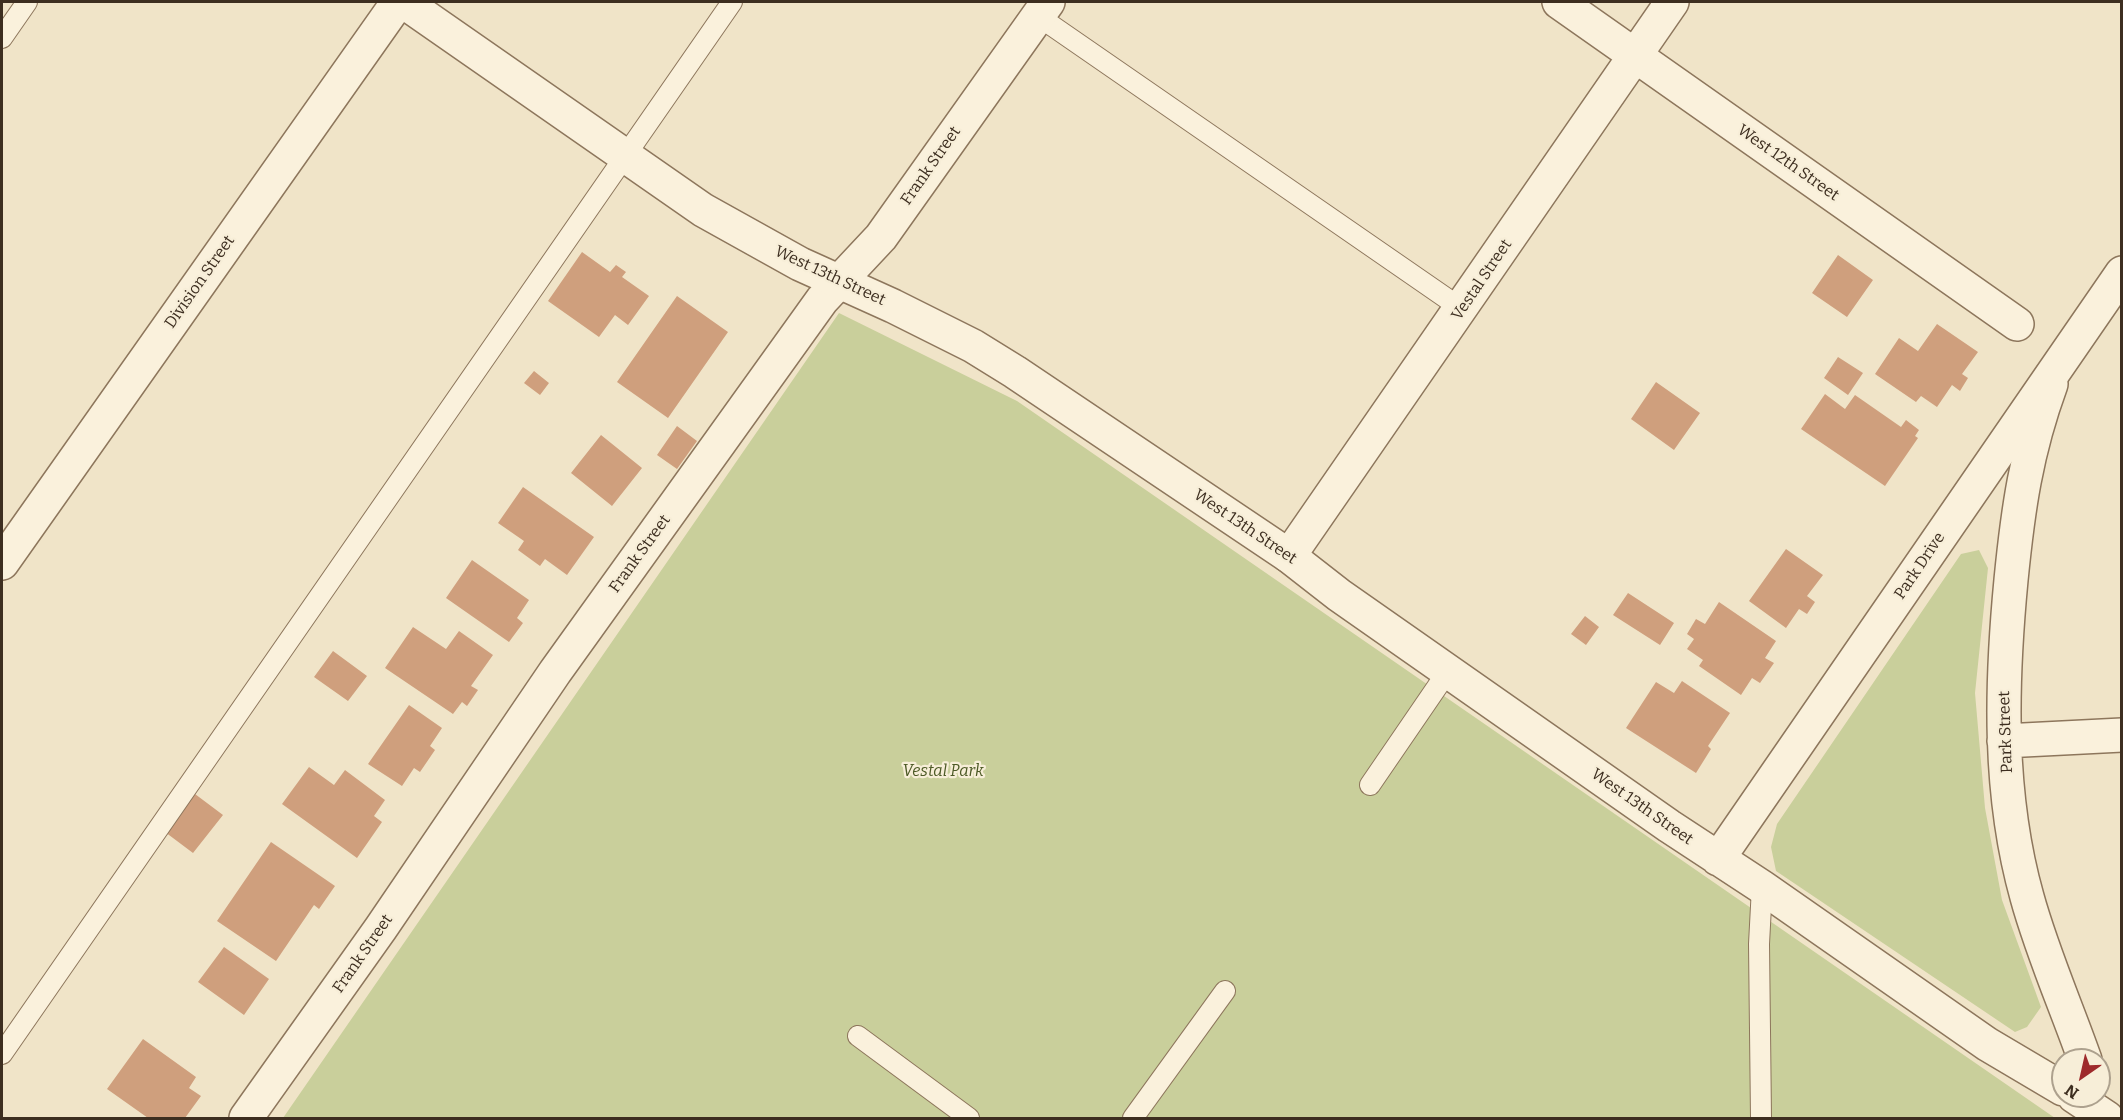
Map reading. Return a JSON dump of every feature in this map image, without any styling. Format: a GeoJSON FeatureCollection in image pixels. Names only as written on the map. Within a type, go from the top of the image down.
{"type":"FeatureCollection","features":[{"type":"Feature","properties":{"kind":"street","name":"Division Street"},"geometry":{"type":"LineString","coordinates":[[2,563],[398,2]]}},
{"type":"Feature","properties":{"kind":"street","name":"West 13th Street"},"geometry":{"type":"LineString","coordinates":[[404,2],[703,210],[800,264],[903,311],[998,361],[1289,556],[1449,671],[1988,1044],[2051,1082]]}},
{"type":"Feature","properties":{"kind":"street","name":"West 12th Street"},"geometry":{"type":"LineString","coordinates":[[1559,2],[2017,324]]}},
{"type":"Feature","properties":{"kind":"street","name":"Vestal Street"},"geometry":{"type":"LineString","coordinates":[[1289,556],[1462,309],[1672,2]]}},
{"type":"Feature","properties":{"kind":"street","name":"Frank Street"},"geometry":{"type":"LineString","coordinates":[[246,1119],[381,928],[555,672],[822,300],[881,237],[1043,9]]}},
{"type":"Feature","properties":{"kind":"street","name":"Park Drive"},"geometry":{"type":"LineString","coordinates":[[1719,859],[2121,273]]}},
{"type":"Feature","properties":{"kind":"street","name":"Park Street"},"geometry":{"type":"LineString","coordinates":[[2059,363],[2029,450],[2020,495],[2007,621],[2002,719],[2010,811],[2027,896],[2081,1048]]}},
{"type":"Feature","properties":{"kind":"street"},"geometry":{"type":"LineString","coordinates":[[2004,741],[2121,735]]}},
{"type":"Feature","properties":{"kind":"lane"},"geometry":{"type":"LineString","coordinates":[[2,38],[27,2]]}},
{"type":"Feature","properties":{"kind":"lane"},"geometry":{"type":"LineString","coordinates":[[2,1054],[732,2]]}},
{"type":"Feature","properties":{"kind":"lane"},"geometry":{"type":"LineString","coordinates":[[1043,9],[1462,309]]}},
{"type":"Feature","properties":{"kind":"lane"},"geometry":{"type":"LineString","coordinates":[[1370,785],[1449,671]]}},
{"type":"Feature","properties":{"kind":"lane"},"geometry":{"type":"LineString","coordinates":[[1761,1119],[1759,937],[1762,886]]}},
{"type":"Feature","properties":{"kind":"lane"},"geometry":{"type":"LineString","coordinates":[[1133,1119],[1225,991]]}},
{"type":"Feature","properties":{"kind":"lane"},"geometry":{"type":"LineString","coordinates":[[858,1036],[969,1119]]}},
{"type":"Feature","properties":{"kind":"green space","name":"Vestal Park"},"geometry":{"type":"Polygon","coordinates":[[[839,313],[1017,401],[2055,1118],[283,1118],[839,313]]]}},
{"type":"Feature","properties":{"kind":"green space"},"geometry":{"type":"Polygon","coordinates":[[[1979,550],[1988,568],[1975,693],[1985,808],[2002,900],[2041,1007],[2027,1027],[2015,1032],[1776,871],[1771,847],[1777,824],[1961,554],[1979,550]]]}},
{"type":"Feature","properties":{"kind":"building"},"geometry":{"type":"Polygon","coordinates":[[[582,252],[610,272],[616,265],[626,272],[622,277],[649,296],[628,325],[615,315],[599,337],[548,301],[582,252]]]}},
{"type":"Feature","properties":{"kind":"building"},"geometry":{"type":"Polygon","coordinates":[[[1838,255],[1873,280],[1847,317],[1812,293],[1838,255]]]}},
{"type":"Feature","properties":{"kind":"building"},"geometry":{"type":"Polygon","coordinates":[[[677,296],[728,332],[668,418],[617,382],[677,296]]]}},
{"type":"Feature","properties":{"kind":"building"},"geometry":{"type":"Polygon","coordinates":[[[1937,324],[1978,352],[1962,374],[1968,378],[1960,391],[1952,385],[1937,407],[1921,396],[1916,402],[1875,374],[1899,338],[1918,351],[1937,324]]]}},
{"type":"Feature","properties":{"kind":"building"},"geometry":{"type":"Polygon","coordinates":[[[1838,357],[1863,373],[1848,395],[1824,378],[1838,357]]]}},
{"type":"Feature","properties":{"kind":"building"},"geometry":{"type":"Polygon","coordinates":[[[534,371],[549,383],[540,395],[524,383],[534,371]]]}},
{"type":"Feature","properties":{"kind":"building"},"geometry":{"type":"Polygon","coordinates":[[[1656,382],[1700,413],[1674,450],[1631,419],[1656,382]]]}},
{"type":"Feature","properties":{"kind":"building"},"geometry":{"type":"Polygon","coordinates":[[[1825,394],[1845,409],[1855,395],[1901,427],[1906,420],[1919,430],[1915,436],[1918,438],[1885,486],[1801,429],[1825,394]]]}},
{"type":"Feature","properties":{"kind":"building"},"geometry":{"type":"Polygon","coordinates":[[[677,426],[697,441],[677,469],[657,455],[677,426]]]}},
{"type":"Feature","properties":{"kind":"building"},"geometry":{"type":"Polygon","coordinates":[[[601,435],[642,468],[612,506],[571,473],[601,435]]]}},
{"type":"Feature","properties":{"kind":"building"},"geometry":{"type":"Polygon","coordinates":[[[523,487],[594,537],[567,575],[545,559],[540,566],[518,550],[524,541],[498,523],[523,487]]]}},
{"type":"Feature","properties":{"kind":"building"},"geometry":{"type":"Polygon","coordinates":[[[1786,549],[1823,575],[1807,596],[1815,602],[1807,614],[1799,609],[1786,628],[1749,601],[1786,549]]]}},
{"type":"Feature","properties":{"kind":"building"},"geometry":{"type":"Polygon","coordinates":[[[472,560],[529,600],[517,618],[523,623],[509,642],[446,598],[472,560]]]}},
{"type":"Feature","properties":{"kind":"building"},"geometry":{"type":"Polygon","coordinates":[[[1628,593],[1674,623],[1660,645],[1613,615],[1628,593]]]}},
{"type":"Feature","properties":{"kind":"building"},"geometry":{"type":"Polygon","coordinates":[[[1719,602],[1776,641],[1765,658],[1774,663],[1760,683],[1752,678],[1741,695],[1699,666],[1703,660],[1687,649],[1694,639],[1687,634],[1696,619],[1705,624],[1719,602]]]}},
{"type":"Feature","properties":{"kind":"building"},"geometry":{"type":"Polygon","coordinates":[[[1585,616],[1599,627],[1586,645],[1571,634],[1585,616]]]}},
{"type":"Feature","properties":{"kind":"building"},"geometry":{"type":"Polygon","coordinates":[[[413,627],[446,649],[459,631],[493,655],[471,686],[478,690],[467,706],[462,702],[453,714],[385,668],[413,627]]]}},
{"type":"Feature","properties":{"kind":"building"},"geometry":{"type":"Polygon","coordinates":[[[333,651],[367,676],[348,701],[314,677],[333,651]]]}},
{"type":"Feature","properties":{"kind":"building"},"geometry":{"type":"Polygon","coordinates":[[[1682,681],[1730,713],[1708,746],[1711,749],[1696,773],[1626,728],[1656,682],[1674,693],[1682,681]]]}},
{"type":"Feature","properties":{"kind":"building"},"geometry":{"type":"Polygon","coordinates":[[[409,705],[442,728],[430,746],[435,750],[420,772],[414,768],[402,786],[368,764],[409,705]]]}},
{"type":"Feature","properties":{"kind":"building"},"geometry":{"type":"Polygon","coordinates":[[[309,767],[334,785],[345,770],[385,800],[374,816],[382,822],[357,858],[282,804],[309,767]]]}},
{"type":"Feature","properties":{"kind":"building"},"geometry":{"type":"Polygon","coordinates":[[[195,794],[223,815],[193,853],[165,832],[195,794]]]}},
{"type":"Feature","properties":{"kind":"building"},"geometry":{"type":"Polygon","coordinates":[[[271,842],[335,886],[319,909],[314,905],[276,961],[217,921],[271,842]]]}},
{"type":"Feature","properties":{"kind":"building"},"geometry":{"type":"Polygon","coordinates":[[[224,947],[269,979],[244,1015],[198,982],[224,947]]]}},
{"type":"Feature","properties":{"kind":"building"},"geometry":{"type":"Polygon","coordinates":[[[143,1039],[196,1077],[189,1088],[201,1096],[185,1118],[148,1118],[107,1089],[143,1039]]]}}]}
